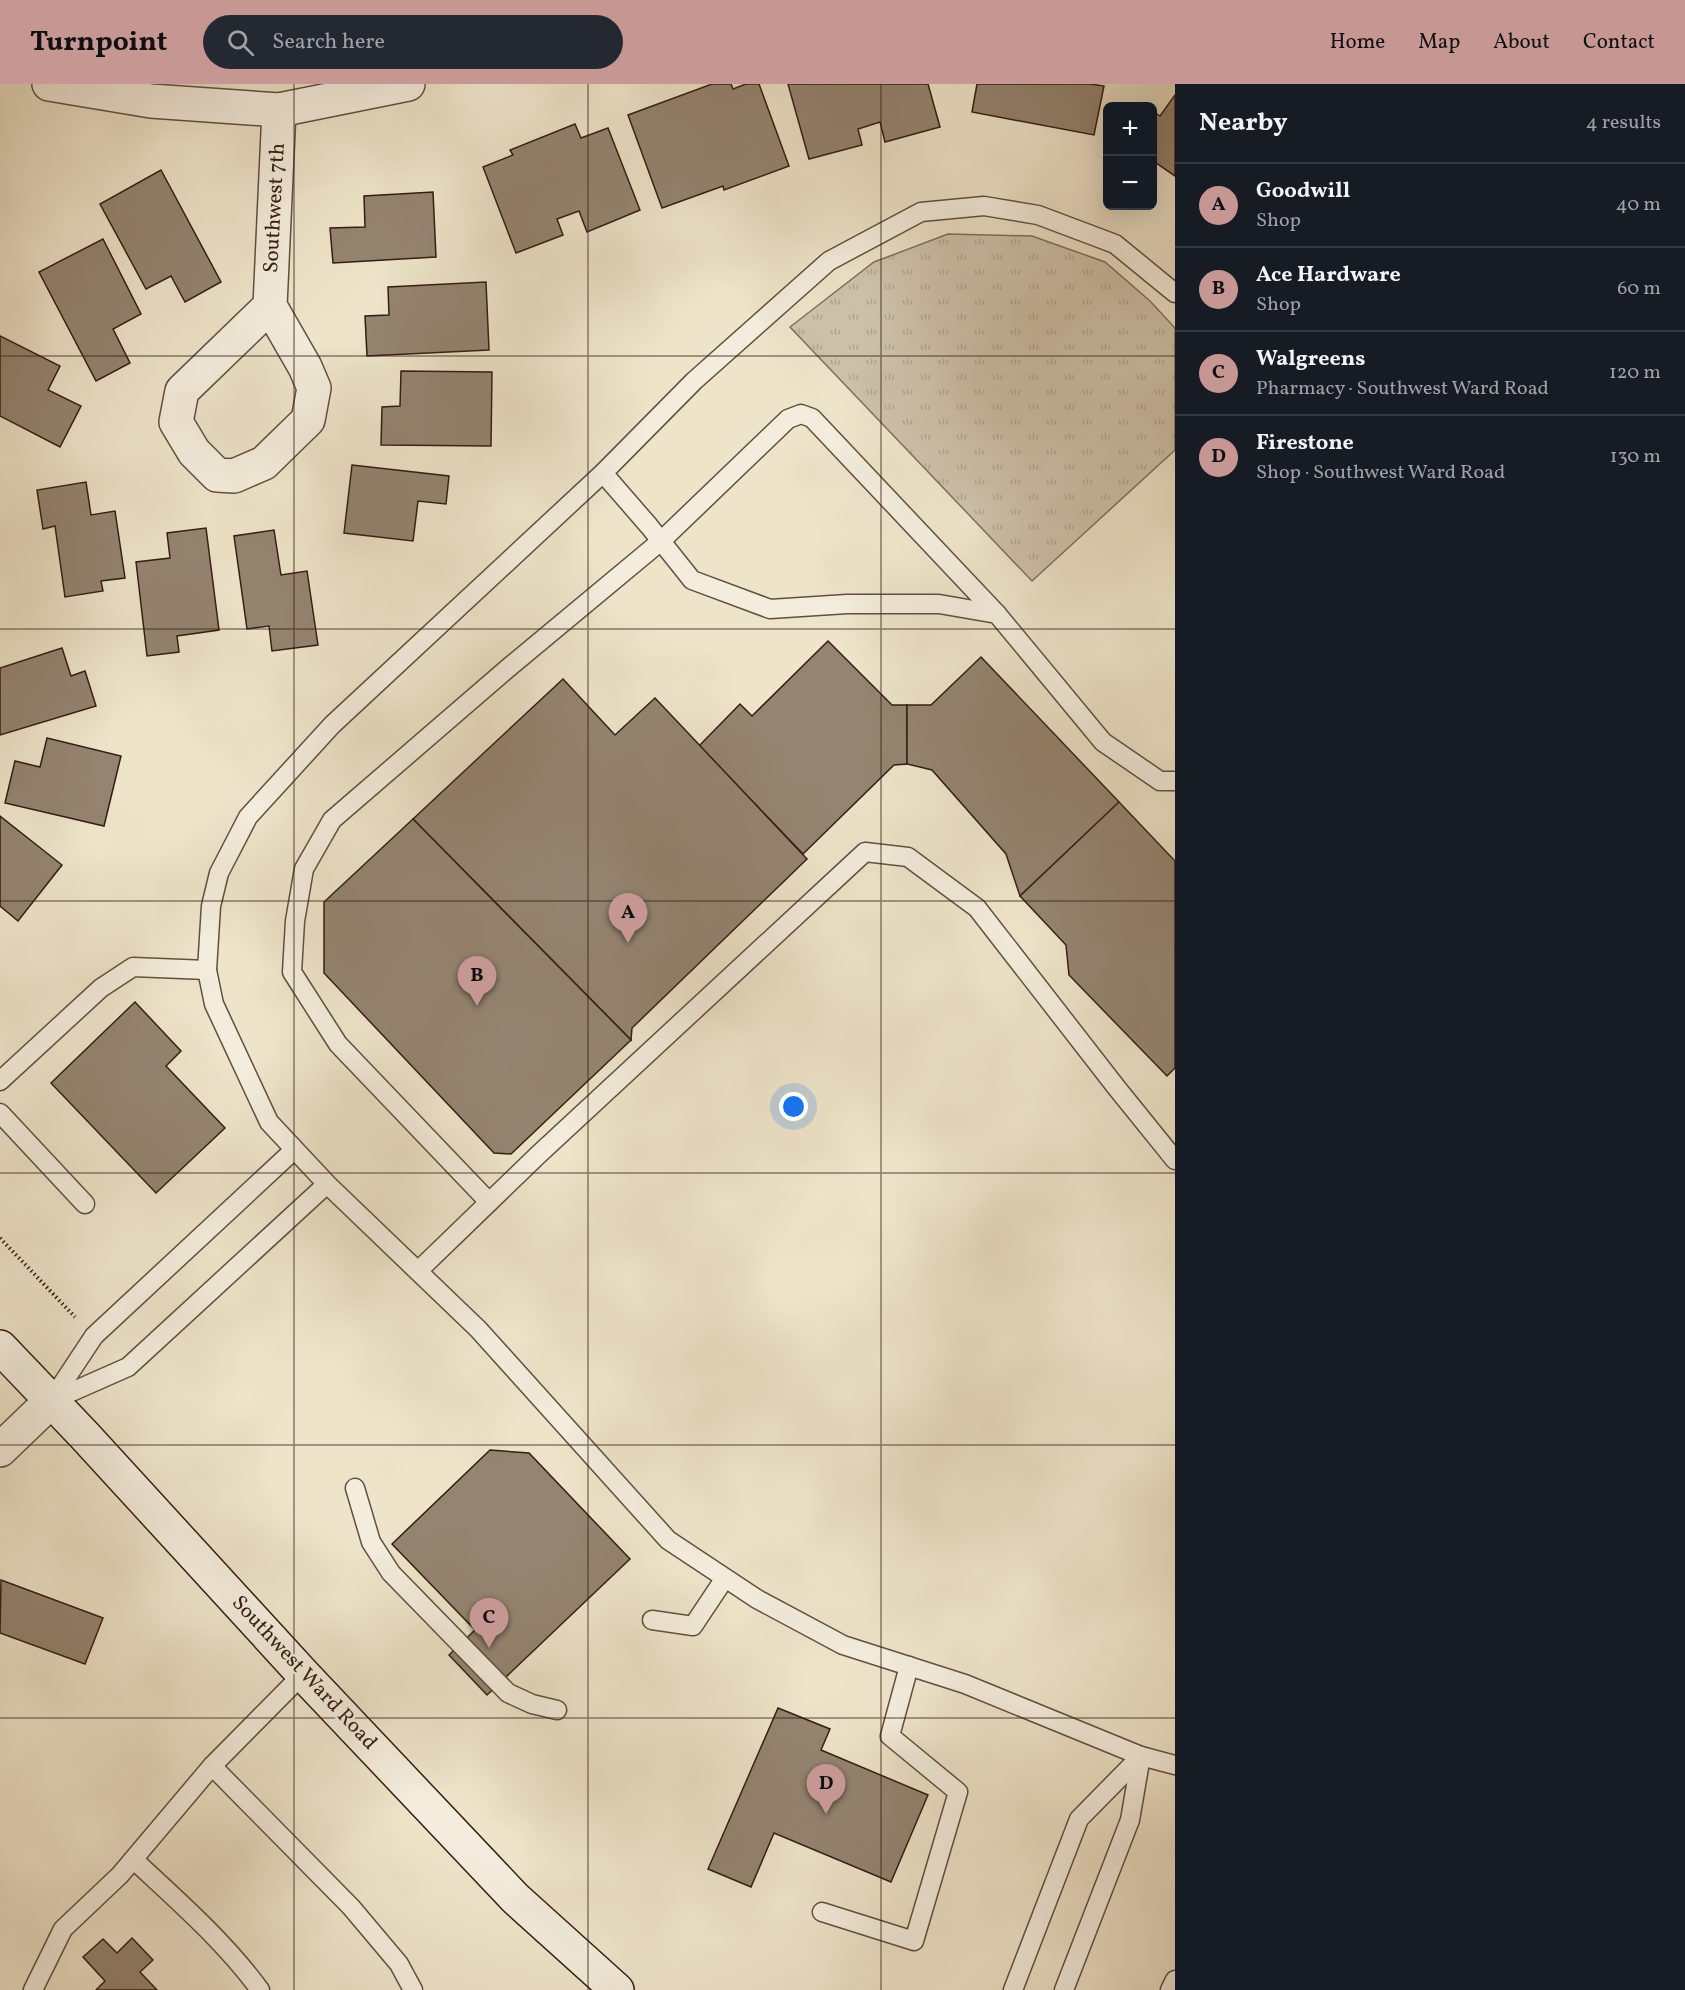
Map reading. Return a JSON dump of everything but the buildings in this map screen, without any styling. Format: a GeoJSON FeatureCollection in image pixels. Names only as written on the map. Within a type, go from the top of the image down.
{"type":"FeatureCollection","features":[{"type":"Feature","properties":{"kind":"street"},"geometry":{"type":"LineString","coordinates":[[50,84],[151,101],[279,110],[408,84]]}},
{"type":"Feature","properties":{"kind":"street","name":"Southwest 7th"},"geometry":{"type":"LineString","coordinates":[[270,306],[279,110]]}},
{"type":"Feature","properties":{"kind":"street"},"geometry":{"type":"LineString","coordinates":[[270,306],[305,367],[314,388],[308,420],[264,463],[234,476],[217,474],[194,452],[176,422],[182,391],[270,306]]}},
{"type":"Feature","properties":{"kind":"street","name":"Southwest Ward Road"},"geometry":{"type":"LineString","coordinates":[[0,1347],[303,1674],[515,1898],[616,1990]]}},
{"type":"Feature","properties":{"kind":"street"},"geometry":{"type":"LineString","coordinates":[[0,1450],[51,1401]]}},
{"type":"Feature","properties":{"kind":"lane"},"geometry":{"type":"LineString","coordinates":[[1175,293],[1115,244],[1038,215],[984,206],[921,212],[829,261],[694,381],[603,473],[332,725],[248,817],[219,873],[211,906],[207,970],[214,1004],[268,1122],[327,1184],[478,1329],[668,1540],[757,1599],[843,1645],[966,1684],[1141,1756],[1175,1765]]}},
{"type":"Feature","properties":{"kind":"lane"},"geometry":{"type":"LineString","coordinates":[[489,1202],[339,1044],[292,972],[295,921],[304,869],[332,820],[507,669],[661,541],[788,419],[801,414],[812,418],[997,614],[1103,742],[1160,781],[1175,781]]}},
{"type":"Feature","properties":{"kind":"lane"},"geometry":{"type":"LineString","coordinates":[[603,473],[692,580],[770,609],[847,604],[939,604],[997,614]]}},
{"type":"Feature","properties":{"kind":"lane"},"geometry":{"type":"LineString","coordinates":[[418,1271],[865,852],[908,857],[977,908],[1175,1160]]}},
{"type":"Feature","properties":{"kind":"lane"},"geometry":{"type":"LineString","coordinates":[[0,1081],[100,988],[132,967],[207,970]]}},
{"type":"Feature","properties":{"kind":"lane"},"geometry":{"type":"LineString","coordinates":[[0,1113],[85,1204]]}},
{"type":"Feature","properties":{"kind":"lane"},"geometry":{"type":"LineString","coordinates":[[51,1401],[94,1336],[294,1150]]}},
{"type":"Feature","properties":{"kind":"lane"},"geometry":{"type":"LineString","coordinates":[[51,1401],[128,1367],[327,1184]]}},
{"type":"Feature","properties":{"kind":"lane"},"geometry":{"type":"LineString","coordinates":[[355,1488],[371,1542],[391,1572],[508,1694],[532,1704],[557,1710]]}},
{"type":"Feature","properties":{"kind":"lane"},"geometry":{"type":"LineString","coordinates":[[652,1620],[693,1626],[725,1578]]}},
{"type":"Feature","properties":{"kind":"lane"},"geometry":{"type":"LineString","coordinates":[[822,1912],[915,1941],[958,1792],[890,1736],[909,1666]]}},
{"type":"Feature","properties":{"kind":"lane"},"geometry":{"type":"LineString","coordinates":[[33,1990],[63,1929],[120,1875],[212,1766],[303,1674]]}},
{"type":"Feature","properties":{"kind":"lane"},"geometry":{"type":"LineString","coordinates":[[1013,1990],[1079,1819],[1141,1756]]}},
{"type":"Feature","properties":{"kind":"lane"},"geometry":{"type":"LineString","coordinates":[[1064,1990],[1130,1820],[1141,1756]]}},
{"type":"Feature","properties":{"kind":"lane"},"geometry":{"type":"LineString","coordinates":[[212,1766],[351,1906],[399,1964],[413,1990]]}},
{"type":"Feature","properties":{"kind":"lane"},"geometry":{"type":"LineString","coordinates":[[134,1860],[179,1902],[239,1964],[260,1990]]}},
{"type":"Feature","properties":{"kind":"lane"},"geometry":{"type":"LineString","coordinates":[[1170,1990],[1175,1980]]}},
{"type":"Feature","properties":{"kind":"path"},"geometry":{"type":"LineString","coordinates":[[0,1238],[94,1336]]}},
{"type":"Feature","properties":{"kind":"green space"},"geometry":{"type":"Polygon","coordinates":[[[948,234],[1032,236],[1105,262],[1150,301],[1175,328],[1175,450],[1032,581],[790,327],[874,262],[948,234]]]}},
{"type":"Feature","properties":{"kind":"place","name":"Goodwill"},"geometry":{"type":"Point","coordinates":[628,943]}},
{"type":"Feature","properties":{"kind":"place","name":"Ace Hardware"},"geometry":{"type":"Point","coordinates":[477,1006]}},
{"type":"Feature","properties":{"kind":"place","name":"Walgreens"},"geometry":{"type":"Point","coordinates":[489,1648]}},
{"type":"Feature","properties":{"kind":"place","name":"Firestone"},"geometry":{"type":"Point","coordinates":[826,1814]}}]}
